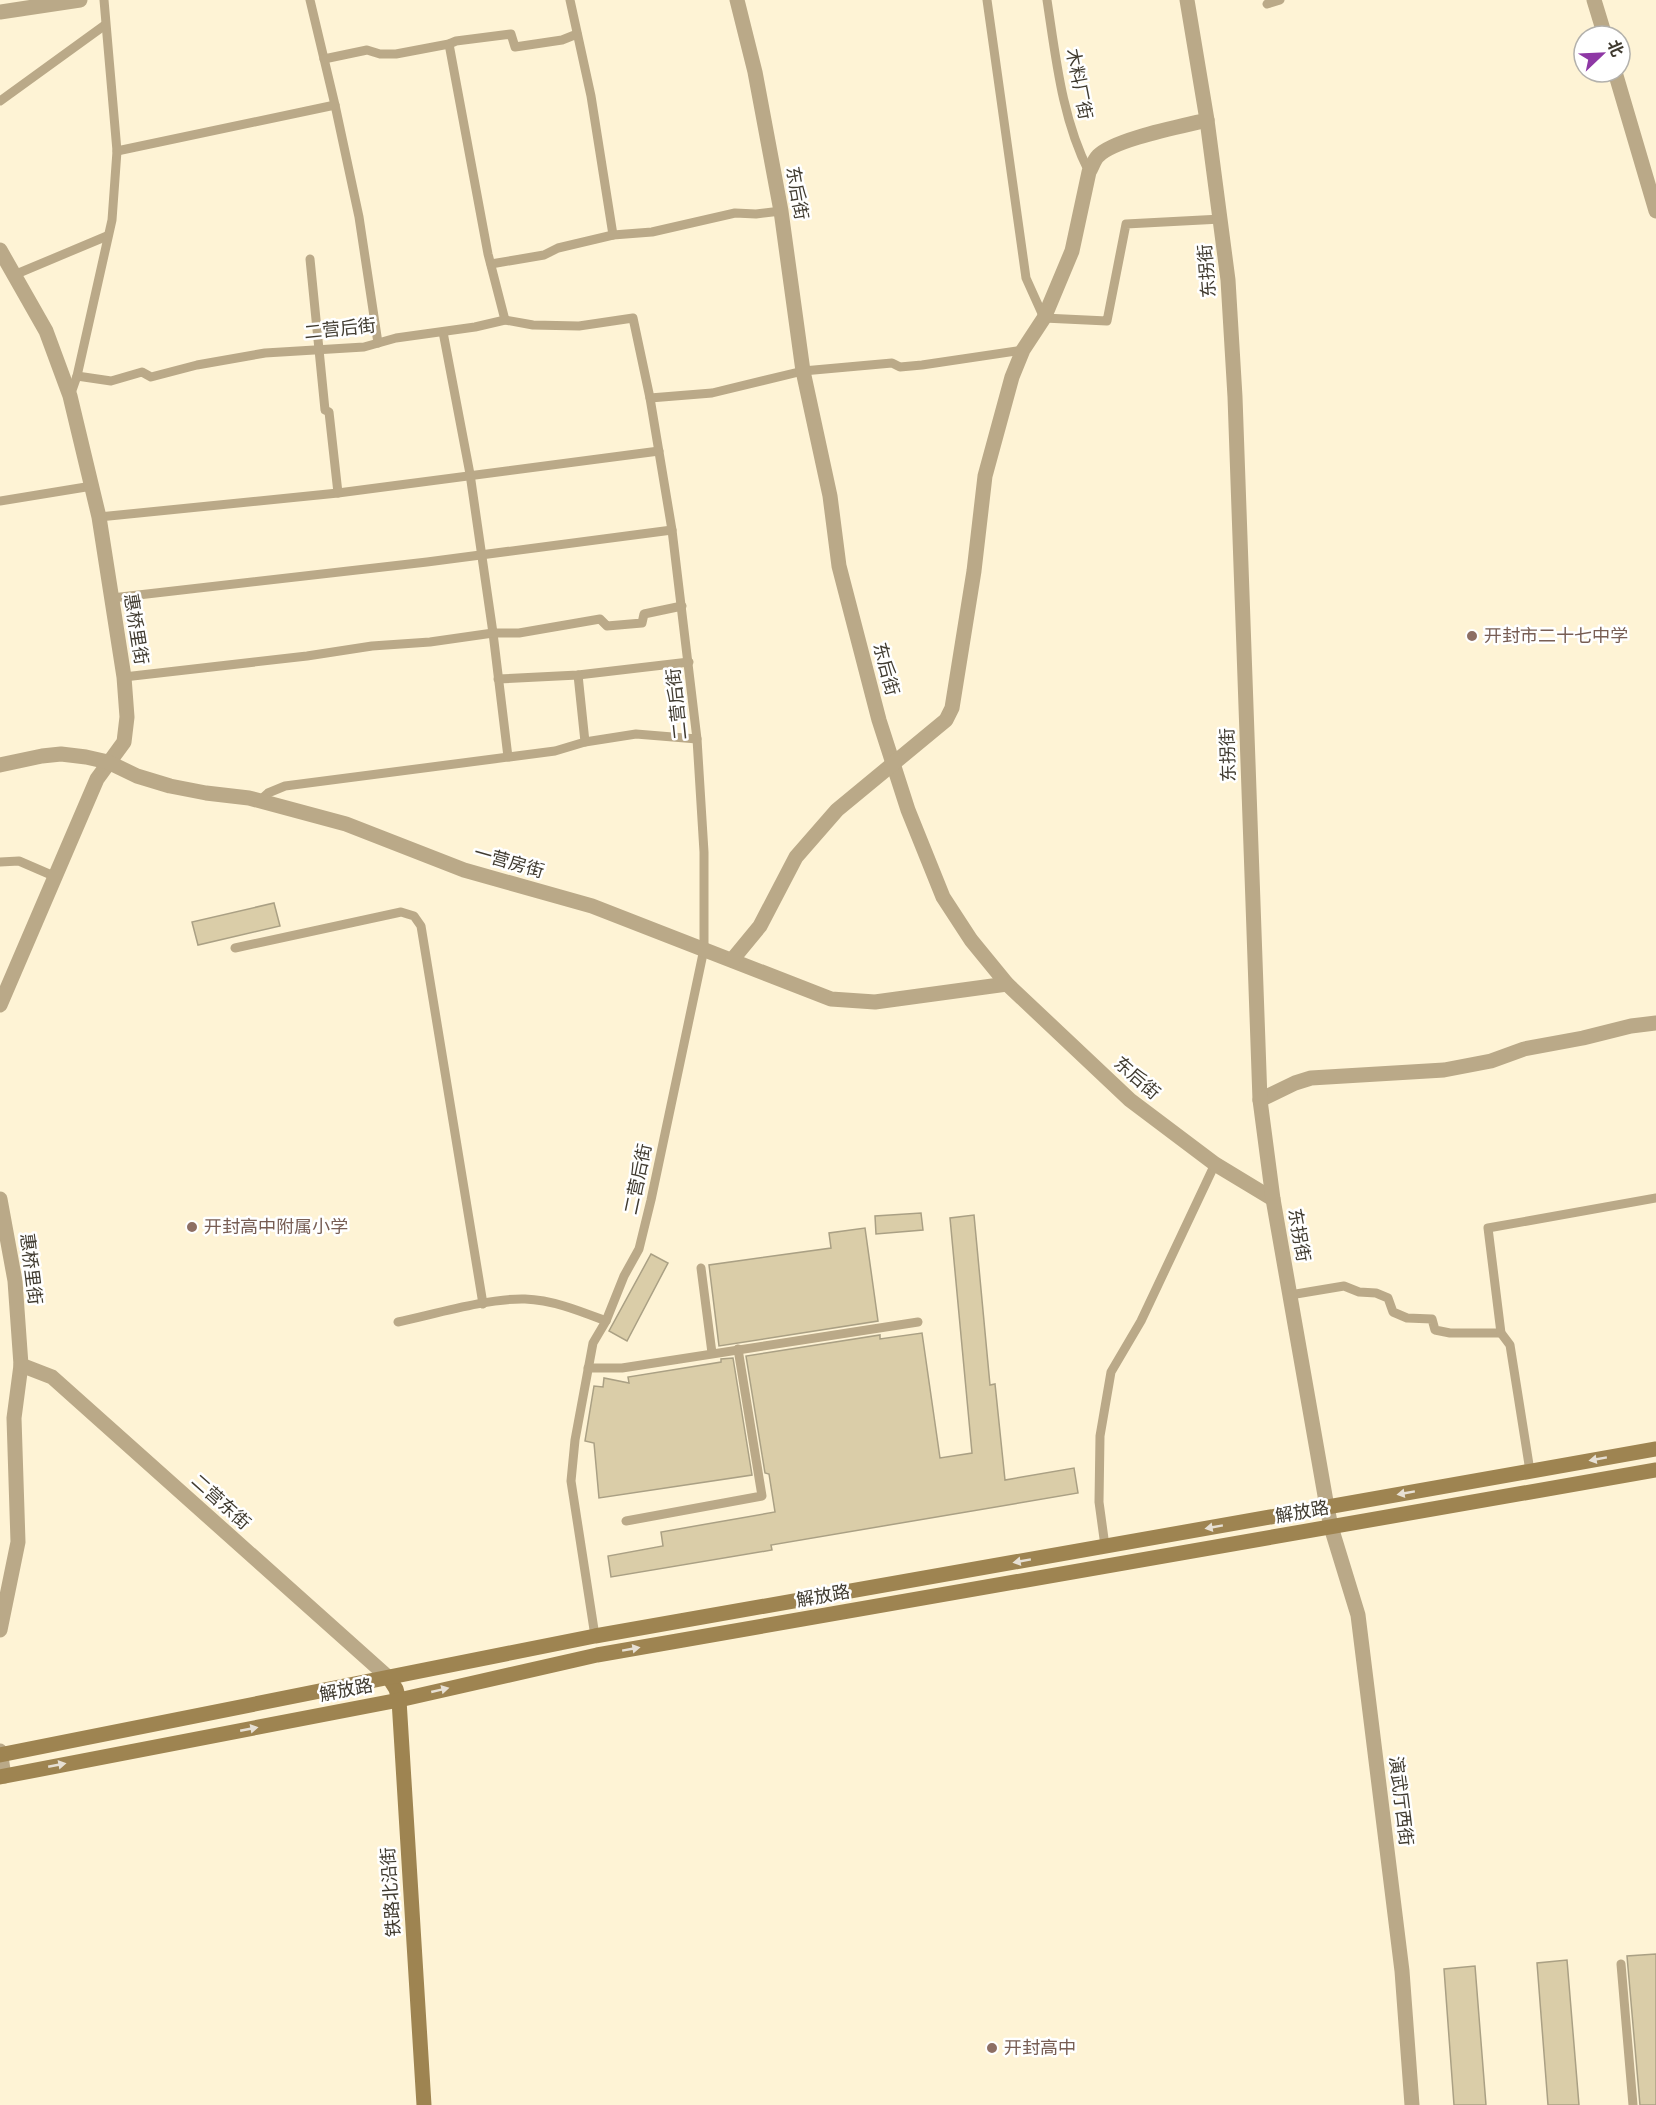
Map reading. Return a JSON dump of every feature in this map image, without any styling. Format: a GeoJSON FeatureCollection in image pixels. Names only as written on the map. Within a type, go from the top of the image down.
{"type":"FeatureCollection","features":[{"type":"Feature","properties":{"kind":"main road","name":"解放路"},"geometry":{"type":"LineString","coordinates":[[0,1753],[596,1636],[1656,1449]]}},
{"type":"Feature","properties":{"kind":"main road","name":"解放路"},"geometry":{"type":"LineString","coordinates":[[2,1776],[399,1700],[597,1655],[1656,1470]]}},
{"type":"Feature","properties":{"kind":"main road","name":"铁路北沿街"},"geometry":{"type":"LineString","coordinates":[[389,1678],[396,1689],[399,1700],[424,2105]]}},
{"type":"Feature","properties":{"kind":"street"},"geometry":{"type":"LineString","coordinates":[[0,12],[80,0]]}},
{"type":"Feature","properties":{"kind":"street","name":"东后街"},"geometry":{"type":"LineString","coordinates":[[737,0],[755,72],[781,211],[803,371],[830,496],[839,566],[879,720],[908,810],[943,897],[971,940],[1007,984],[1033,1011],[1130,1100],[1215,1164],[1273,1199]]}},
{"type":"Feature","properties":{"kind":"street","name":"东拐街"},"geometry":{"type":"LineString","coordinates":[[1187,0],[1207,120],[1228,280],[1235,397],[1260,1100],[1273,1199],[1327,1507]]}},
{"type":"Feature","properties":{"kind":"street"},"geometry":{"type":"LineString","coordinates":[[1594,0],[1601,24]]}},
{"type":"Feature","properties":{"kind":"street"},"geometry":{"type":"LineString","coordinates":[[1619,84],[1656,211]]}},
{"type":"Feature","properties":{"kind":"street"},"geometry":{"type":"LineString","coordinates":[[732,960],[760,926],[796,857],[837,810],[946,720],[952,708],[974,571],[985,476],[1012,377],[1023,350],[1044,318],[1072,251],[1089,172],[1099,155],[1109,148],[1207,120]]}},
{"type":"Feature","properties":{"kind":"street","name":"惠桥里街"},"geometry":{"type":"LineString","coordinates":[[0,250],[45,331],[70,396],[99,517],[124,676],[127,717],[122,749],[108,762],[97,779],[0,1005]]}},
{"type":"Feature","properties":{"kind":"street","name":"一营房街"},"geometry":{"type":"LineString","coordinates":[[0,765],[16,760],[61,754],[86,757],[108,762],[137,776],[170,786],[259,801],[346,824],[464,870],[592,906],[831,999],[874,1002],[1007,984]]}},
{"type":"Feature","properties":{"kind":"street"},"geometry":{"type":"LineString","coordinates":[[1260,1100],[1294,1083],[1311,1078],[1444,1070],[1491,1061],[1524,1049],[1631,1026],[1656,1023]]}},
{"type":"Feature","properties":{"kind":"street","name":"惠桥里街"},"geometry":{"type":"LineString","coordinates":[[0,1199],[15,1281],[21,1365],[14,1418],[18,1542],[0,1630]]}},
{"type":"Feature","properties":{"kind":"street","name":"二营东街"},"geometry":{"type":"LineString","coordinates":[[21,1365],[52,1377],[389,1678]]}},
{"type":"Feature","properties":{"kind":"street","name":"演武厅西街"},"geometry":{"type":"LineString","coordinates":[[1327,1507],[1358,1615],[1402,1971],[1412,2105]]}},
{"type":"Feature","properties":{"kind":"street"},"geometry":{"type":"LineString","coordinates":[[0,1753],[2,1776]]}},
{"type":"Feature","properties":{"kind":"lane"},"geometry":{"type":"LineString","coordinates":[[70,396],[77,376],[112,220],[117,151],[104,0]]}},
{"type":"Feature","properties":{"kind":"lane"},"geometry":{"type":"LineString","coordinates":[[310,0],[359,218],[378,343]]}},
{"type":"Feature","properties":{"kind":"lane"},"geometry":{"type":"LineString","coordinates":[[570,0],[591,96],[613,235]]}},
{"type":"Feature","properties":{"kind":"lane"},"geometry":{"type":"LineString","coordinates":[[987,0],[1026,278],[1044,318],[1107,321],[1126,224],[1221,219]]}},
{"type":"Feature","properties":{"kind":"lane","name":"木料厂街"},"geometry":{"type":"LineString","coordinates":[[1047,0],[1062,93],[1073,136],[1089,172]]}},
{"type":"Feature","properties":{"kind":"lane"},"geometry":{"type":"LineString","coordinates":[[1267,4],[1280,0]]}},
{"type":"Feature","properties":{"kind":"lane"},"geometry":{"type":"LineString","coordinates":[[0,101],[105,25]]}},
{"type":"Feature","properties":{"kind":"lane"},"geometry":{"type":"LineString","coordinates":[[324,59],[367,50],[381,54],[396,54],[456,41],[511,34],[515,47],[562,40],[577,34]]}},
{"type":"Feature","properties":{"kind":"lane"},"geometry":{"type":"LineString","coordinates":[[449,44],[491,264],[505,320]]}},
{"type":"Feature","properties":{"kind":"lane"},"geometry":{"type":"LineString","coordinates":[[117,151],[335,105]]}},
{"type":"Feature","properties":{"kind":"lane"},"geometry":{"type":"LineString","coordinates":[[491,264],[544,255],[558,248],[613,235],[662,230],[735,213],[756,214],[781,211]]}},
{"type":"Feature","properties":{"kind":"lane"},"geometry":{"type":"LineString","coordinates":[[14,275],[107,236]]}},
{"type":"Feature","properties":{"kind":"lane"},"geometry":{"type":"LineString","coordinates":[[310,259],[325,410],[329,412],[338,493]]}},
{"type":"Feature","properties":{"kind":"lane","name":"二营后街"},"geometry":{"type":"LineString","coordinates":[[77,376],[111,381],[142,372],[151,378],[196,365],[266,352],[364,347],[396,338],[505,320],[532,324],[579,326],[633,318],[650,398],[672,530],[689,662],[697,739],[704,852],[704,949],[639,1249],[624,1276],[606,1321],[593,1343],[575,1440],[571,1481],[596,1636]]}},
{"type":"Feature","properties":{"kind":"lane"},"geometry":{"type":"LineString","coordinates":[[443,332],[470,474],[508,757]]}},
{"type":"Feature","properties":{"kind":"lane"},"geometry":{"type":"LineString","coordinates":[[650,398],[712,393],[803,371],[892,363],[900,366],[922,365],[1023,350]]}},
{"type":"Feature","properties":{"kind":"lane"},"geometry":{"type":"LineString","coordinates":[[99,517],[338,493],[659,451]]}},
{"type":"Feature","properties":{"kind":"lane"},"geometry":{"type":"LineString","coordinates":[[0,501],[92,486]]}},
{"type":"Feature","properties":{"kind":"lane"},"geometry":{"type":"LineString","coordinates":[[112,598],[427,562],[672,530]]}},
{"type":"Feature","properties":{"kind":"lane"},"geometry":{"type":"LineString","coordinates":[[124,676],[307,656],[372,646],[430,642],[493,633],[519,633],[600,619],[607,626],[642,622],[644,614],[682,606]]}},
{"type":"Feature","properties":{"kind":"lane"},"geometry":{"type":"LineString","coordinates":[[498,679],[578,675],[689,662]]}},
{"type":"Feature","properties":{"kind":"lane"},"geometry":{"type":"LineString","coordinates":[[578,675],[585,742]]}},
{"type":"Feature","properties":{"kind":"lane"},"geometry":{"type":"LineString","coordinates":[[259,801],[268,793],[285,786],[555,751],[585,742],[636,734],[697,739]]}},
{"type":"Feature","properties":{"kind":"lane"},"geometry":{"type":"LineString","coordinates":[[0,862],[19,861],[56,877]]}},
{"type":"Feature","properties":{"kind":"lane"},"geometry":{"type":"LineString","coordinates":[[235,948],[401,912],[414,916],[422,926],[483,1304]]}},
{"type":"Feature","properties":{"kind":"lane"},"geometry":{"type":"LineString","coordinates":[[1105,1546],[1100,1502],[1100,1436],[1111,1372],[1141,1321],[1215,1164]]}},
{"type":"Feature","properties":{"kind":"lane"},"geometry":{"type":"LineString","coordinates":[[1530,1471],[1510,1345],[1501,1333],[1488,1228],[1656,1198]]}},
{"type":"Feature","properties":{"kind":"lane"},"geometry":{"type":"LineString","coordinates":[[700,1268],[712,1353]]}},
{"type":"Feature","properties":{"kind":"lane"},"geometry":{"type":"LineString","coordinates":[[1290,1295],[1344,1286],[1359,1292],[1376,1293],[1388,1298],[1394,1312],[1407,1318],[1432,1319],[1435,1330],[1450,1333],[1501,1333]]}},
{"type":"Feature","properties":{"kind":"lane"},"geometry":{"type":"LineString","coordinates":[[398,1322],[483,1304],[524,1299],[543,1300],[606,1321]]}},
{"type":"Feature","properties":{"kind":"lane"},"geometry":{"type":"LineString","coordinates":[[588,1368],[622,1368],[918,1322]]}},
{"type":"Feature","properties":{"kind":"lane"},"geometry":{"type":"LineString","coordinates":[[626,1521],[762,1496],[738,1349]]}},
{"type":"Feature","properties":{"kind":"lane"},"geometry":{"type":"LineString","coordinates":[[1621,1964],[1633,2105]]}},
{"type":"Feature","properties":{"kind":"building"},"geometry":{"type":"Polygon","coordinates":[[[274,903],[280,926],[198,945],[192,922],[274,903]]]}},
{"type":"Feature","properties":{"kind":"building"},"geometry":{"type":"Polygon","coordinates":[[[921,1213],[923,1230],[876,1234],[875,1216],[921,1213]]]}},
{"type":"Feature","properties":{"kind":"building"},"geometry":{"type":"Polygon","coordinates":[[[974,1215],[990,1385],[995,1384],[1005,1480],[1074,1468],[1078,1493],[771,1545],[772,1550],[611,1577],[608,1556],[663,1546],[661,1532],[775,1512],[769,1474],[765,1473],[746,1356],[880,1335],[880,1339],[922,1333],[940,1458],[972,1453],[950,1218],[974,1215]]]}},
{"type":"Feature","properties":{"kind":"building"},"geometry":{"type":"Polygon","coordinates":[[[865,1228],[878,1321],[719,1346],[709,1265],[831,1248],[829,1233],[865,1228]]]}},
{"type":"Feature","properties":{"kind":"building"},"geometry":{"type":"Polygon","coordinates":[[[651,1254],[668,1263],[627,1341],[609,1331],[651,1254]]]}},
{"type":"Feature","properties":{"kind":"building"},"geometry":{"type":"Polygon","coordinates":[[[733,1358],[752,1475],[599,1498],[594,1443],[585,1441],[594,1386],[603,1387],[604,1378],[629,1383],[628,1377],[733,1358]]]}},
{"type":"Feature","properties":{"kind":"building"},"geometry":{"type":"Polygon","coordinates":[[[1656,1954],[1656,2105],[1640,2105],[1627,1956],[1656,1954]]]}},
{"type":"Feature","properties":{"kind":"building"},"geometry":{"type":"Polygon","coordinates":[[[1567,1960],[1579,2105],[1548,2105],[1537,1963],[1567,1960]]]}},
{"type":"Feature","properties":{"kind":"building"},"geometry":{"type":"Polygon","coordinates":[[[1475,1966],[1486,2105],[1454,2105],[1444,1969],[1475,1966]]]}},
{"type":"Feature","properties":{"kind":"place","name":"开封市二十七中学"},"geometry":{"type":"Point","coordinates":[1472,636]}},
{"type":"Feature","properties":{"kind":"place","name":"开封高中附属小学"},"geometry":{"type":"Point","coordinates":[192,1227]}},
{"type":"Feature","properties":{"kind":"place","name":"开封高中"},"geometry":{"type":"Point","coordinates":[992,2048]}}]}
